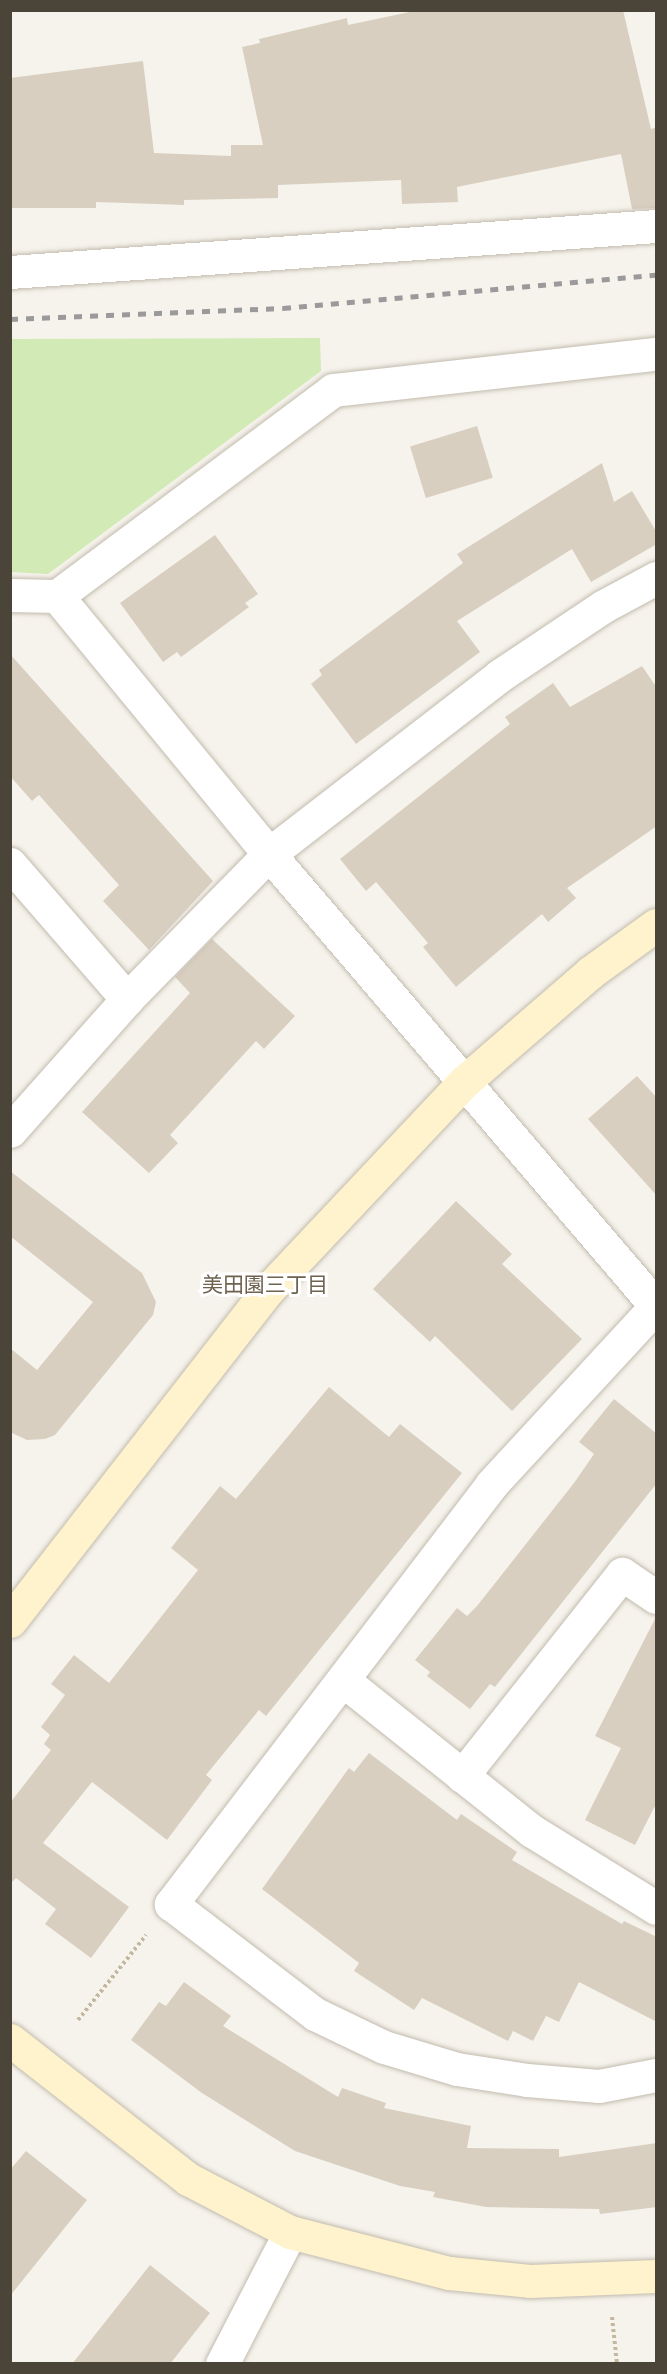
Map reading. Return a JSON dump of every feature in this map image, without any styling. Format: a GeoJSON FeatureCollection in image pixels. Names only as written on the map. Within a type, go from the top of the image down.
{"type":"FeatureCollection","features":[{"type":"Feature","properties":{"kind":"street"},"geometry":{"type":"LineString","coordinates":[[10,272],[657,226]]}},
{"type":"Feature","properties":{"kind":"street"},"geometry":{"type":"LineString","coordinates":[[10,595],[57,596],[333,390],[657,354]]}},
{"type":"Feature","properties":{"kind":"street"},"geometry":{"type":"LineString","coordinates":[[10,1131],[128,999],[268,854],[499,676],[604,606],[657,578]]}},
{"type":"Feature","properties":{"kind":"street"},"geometry":{"type":"LineString","coordinates":[[57,596],[268,854],[657,1306],[492,1485],[171,1904],[315,2014],[384,2047],[457,2069],[526,2080],[599,2086],[657,2075]]}},
{"type":"Feature","properties":{"kind":"street"},"geometry":{"type":"LineString","coordinates":[[10,864],[128,999]]}},
{"type":"Feature","properties":{"kind":"street"},"geometry":{"type":"LineString","coordinates":[[10,1621],[267,1291],[464,1082],[591,972],[657,925]]}},
{"type":"Feature","properties":{"kind":"street"},"geometry":{"type":"LineString","coordinates":[[462,1776],[622,1574],[657,1597]]}},
{"type":"Feature","properties":{"kind":"street"},"geometry":{"type":"LineString","coordinates":[[344,1680],[532,1831],[657,1908]]}},
{"type":"Feature","properties":{"kind":"street"},"geometry":{"type":"LineString","coordinates":[[10,2040],[188,2179],[290,2232],[449,2273],[530,2281],[657,2276]]}},
{"type":"Feature","properties":{"kind":"street"},"geometry":{"type":"LineString","coordinates":[[222,2364],[290,2232]]}},
{"type":"Feature","properties":{"kind":"path"},"geometry":{"type":"LineString","coordinates":[[78,2020],[171,1904]]}},
{"type":"Feature","properties":{"kind":"path"},"geometry":{"type":"LineString","coordinates":[[615,2350],[617,2364]]}},
{"type":"Feature","properties":{"kind":"green space"},"geometry":{"type":"Polygon","coordinates":[[[320,338],[321,371],[48,574],[11,572],[11,339],[320,338]]]}},
{"type":"Feature","properties":{"kind":"building"},"geometry":{"type":"Polygon","coordinates":[[[419,10],[623,10],[651,129],[657,127],[657,208],[632,209],[621,154],[457,187],[458,202],[402,204],[401,180],[278,185],[278,198],[184,200],[184,205],[96,202],[96,208],[10,208],[10,78],[143,61],[154,153],[231,156],[231,145],[263,145],[242,47],[260,43],[259,39],[347,18],[348,25],[419,10]]]}},
{"type":"Feature","properties":{"kind":"building"},"geometry":{"type":"Polygon","coordinates":[[[477,426],[493,478],[426,498],[410,446],[477,426]]]}},
{"type":"Feature","properties":{"kind":"building"},"geometry":{"type":"Polygon","coordinates":[[[602,463],[614,502],[632,491],[657,533],[657,544],[591,582],[572,549],[457,621],[480,652],[356,744],[311,684],[322,675],[319,670],[463,563],[457,554],[602,463]]]}},
{"type":"Feature","properties":{"kind":"building"},"geometry":{"type":"Polygon","coordinates":[[[215,535],[258,594],[245,603],[249,607],[181,657],[177,652],[163,662],[120,603],[215,535]]]}},
{"type":"Feature","properties":{"kind":"building"},"geometry":{"type":"Polygon","coordinates":[[[10,654],[213,881],[149,950],[103,901],[119,885],[39,795],[32,801],[10,776],[10,654]]]}},
{"type":"Feature","properties":{"kind":"building"},"geometry":{"type":"Polygon","coordinates":[[[642,666],[657,688],[657,826],[567,888],[576,898],[548,922],[542,914],[456,987],[423,947],[428,943],[376,882],[366,891],[340,859],[510,724],[505,717],[553,683],[570,707],[642,666]]]}},
{"type":"Feature","properties":{"kind":"building"},"geometry":{"type":"Polygon","coordinates":[[[212,939],[295,1016],[264,1049],[256,1041],[170,1135],[178,1143],[149,1173],[82,1112],[190,993],[175,977],[212,939]]]}},
{"type":"Feature","properties":{"kind":"building"},"geometry":{"type":"Polygon","coordinates":[[[637,1076],[657,1098],[657,1196],[588,1119],[637,1076]]]}},
{"type":"Feature","properties":{"kind":"building"},"geometry":{"type":"Polygon","coordinates":[[[10,1171],[142,1273],[156,1302],[153,1315],[55,1435],[45,1439],[27,1440],[10,1432],[10,1348],[37,1370],[93,1302],[10,1236],[10,1171]]]}},
{"type":"Feature","properties":{"kind":"building"},"geometry":{"type":"Polygon","coordinates":[[[456,1201],[512,1254],[502,1264],[582,1339],[512,1411],[435,1336],[430,1342],[373,1289],[456,1201]]]}},
{"type":"Feature","properties":{"kind":"building"},"geometry":{"type":"Polygon","coordinates":[[[329,1387],[389,1437],[400,1424],[462,1473],[266,1716],[259,1710],[206,1775],[212,1780],[167,1840],[92,1782],[43,1843],[129,1907],[91,1958],[45,1924],[56,1909],[16,1878],[10,1884],[10,1803],[51,1750],[44,1744],[50,1735],[41,1727],[65,1695],[51,1684],[74,1655],[109,1683],[198,1570],[171,1548],[220,1486],[236,1499],[329,1387]]]}},
{"type":"Feature","properties":{"kind":"building"},"geometry":{"type":"Polygon","coordinates":[[[614,1399],[657,1434],[657,1483],[495,1687],[490,1684],[470,1709],[427,1676],[430,1672],[415,1660],[457,1608],[467,1616],[477,1606],[574,1483],[594,1454],[579,1442],[614,1399]]]}},
{"type":"Feature","properties":{"kind":"building"},"geometry":{"type":"Polygon","coordinates":[[[657,1615],[657,1802],[635,1845],[585,1820],[621,1748],[595,1736],[657,1615]]]}},
{"type":"Feature","properties":{"kind":"building"},"geometry":{"type":"Polygon","coordinates":[[[369,1753],[457,1820],[461,1814],[517,1852],[512,1860],[622,1924],[624,1921],[657,1937],[657,2022],[579,1982],[559,2022],[546,2016],[533,2041],[513,2031],[508,2041],[422,1998],[414,2010],[354,1971],[359,1963],[262,1889],[349,1768],[354,1772],[369,1753]]]}},
{"type":"Feature","properties":{"kind":"building"},"geometry":{"type":"Polygon","coordinates":[[[184,1982],[231,2016],[223,2026],[338,2097],[342,2088],[386,2103],[384,2108],[471,2126],[467,2148],[559,2149],[559,2157],[657,2143],[657,2207],[600,2214],[599,2209],[486,2207],[433,2197],[435,2192],[400,2186],[295,2151],[202,2093],[131,2040],[159,2002],[166,2006],[184,1982]]]}},
{"type":"Feature","properties":{"kind":"building"},"geometry":{"type":"Polygon","coordinates":[[[26,2151],[87,2200],[10,2296],[10,2170],[26,2151]]]}},
{"type":"Feature","properties":{"kind":"building"},"geometry":{"type":"Polygon","coordinates":[[[150,2265],[210,2313],[170,2364],[72,2364],[150,2265]]]}},
{"type":"Feature","properties":{"kind":"railway"},"geometry":{"type":"LineString","coordinates":[[10,319],[283,308],[656,275]]}},
{"type":"Feature","properties":{"kind":"district","name":"美田園三丁目"},"geometry":{"type":"Point","coordinates":[265,1285]}}]}
